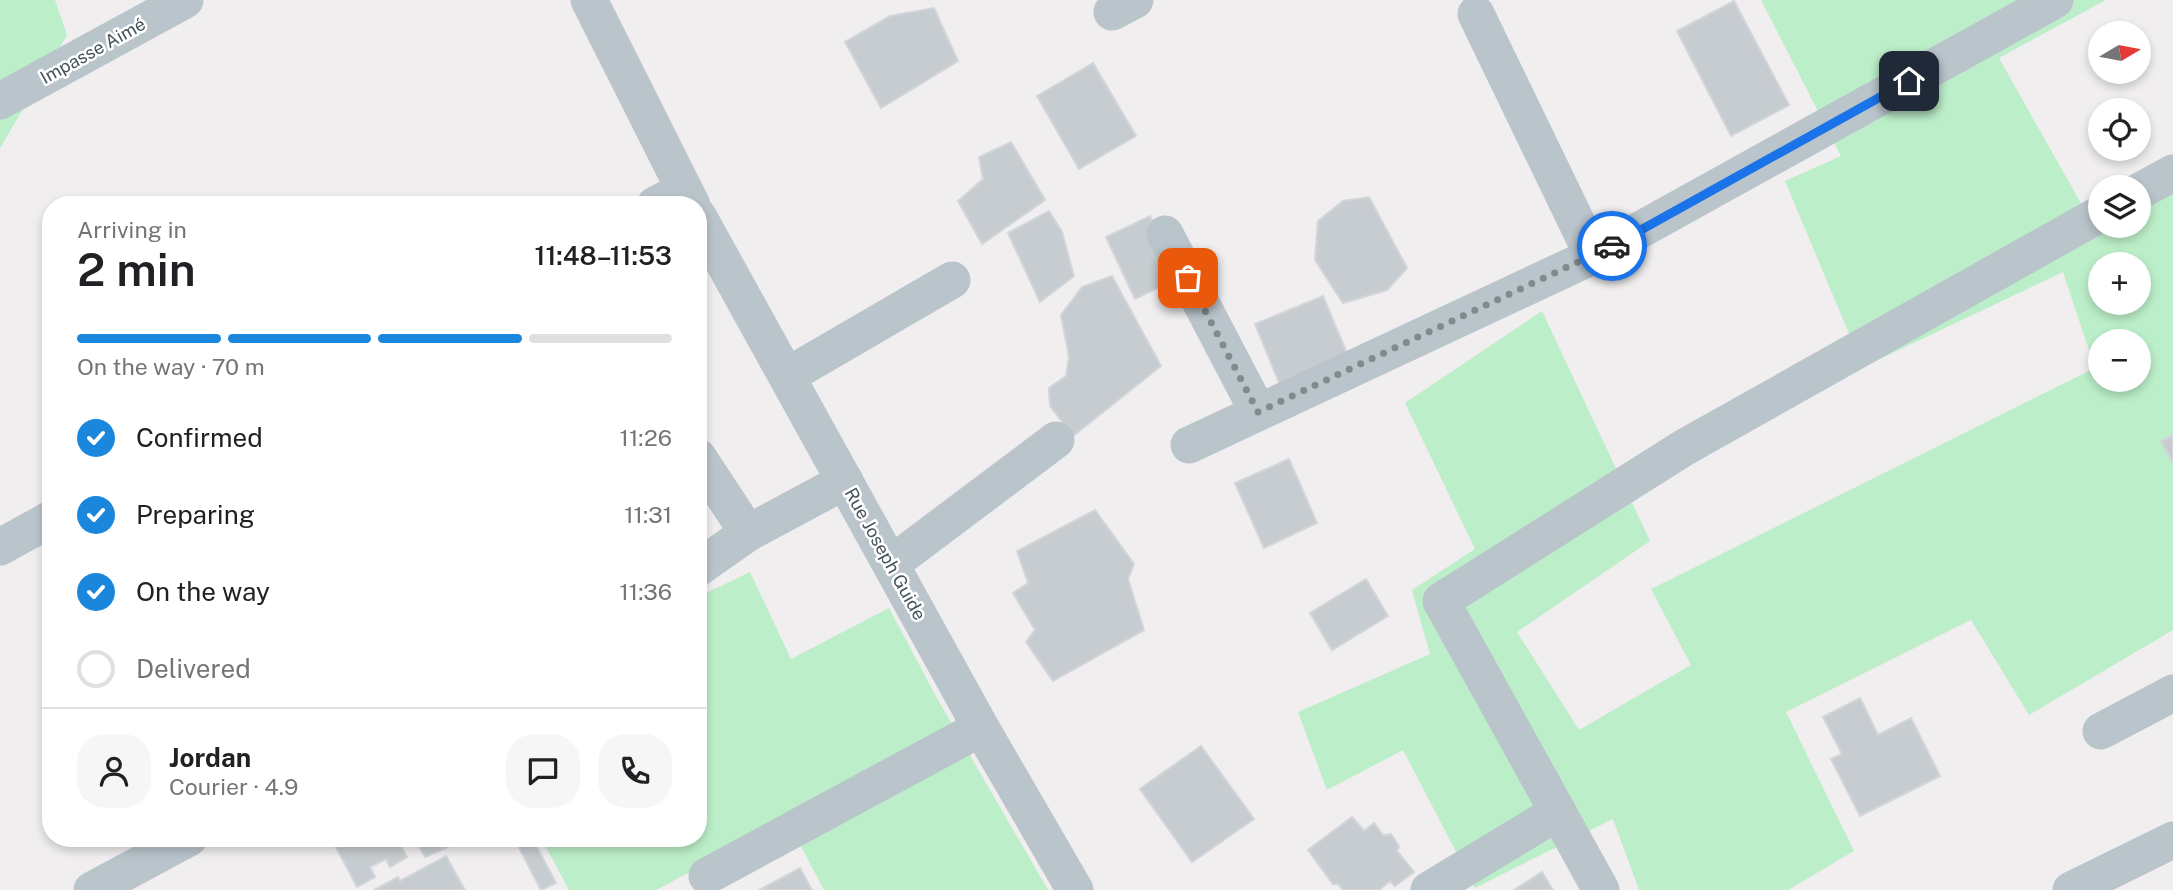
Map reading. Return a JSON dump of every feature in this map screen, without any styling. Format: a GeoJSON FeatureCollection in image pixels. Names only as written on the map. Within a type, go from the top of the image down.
{"type":"FeatureCollection","features":[{"type":"Feature","properties":{"kind":"street","name":"Impasse Aimé"},"geometry":{"type":"LineString","coordinates":[[0,101],[185,0]]}},
{"type":"Feature","properties":{"kind":"street","name":"Rue Joseph Guide"},"geometry":{"type":"LineString","coordinates":[[589,0],[678,196]]}},
{"type":"Feature","properties":{"kind":"street"},"geometry":{"type":"LineString","coordinates":[[1189,445],[1593,256],[2055,0]]}},
{"type":"Feature","properties":{"kind":"street"},"geometry":{"type":"LineString","coordinates":[[1476,14],[1593,256]]}},
{"type":"Feature","properties":{"kind":"street"},"geometry":{"type":"LineString","coordinates":[[2151,185],[2173,173]]}},
{"type":"Feature","properties":{"kind":"street"},"geometry":{"type":"LineString","coordinates":[[1601,890],[1441,601],[1685,447],[2088,221]]}},
{"type":"Feature","properties":{"kind":"street"},"geometry":{"type":"LineString","coordinates":[[1164,234],[1258,412]]}},
{"type":"Feature","properties":{"kind":"street","name":"Rue Joseph Guide"},"geometry":{"type":"LineString","coordinates":[[707,245],[787,376],[981,728],[1075,890]]}},
{"type":"Feature","properties":{"kind":"street"},"geometry":{"type":"LineString","coordinates":[[787,376],[952,280]]}},
{"type":"Feature","properties":{"kind":"street"},"geometry":{"type":"LineString","coordinates":[[891,564],[1056,440]]}},
{"type":"Feature","properties":{"kind":"street"},"geometry":{"type":"LineString","coordinates":[[707,471],[748,533]]}},
{"type":"Feature","properties":{"kind":"street"},"geometry":{"type":"LineString","coordinates":[[707,562],[748,533],[845,481]]}},
{"type":"Feature","properties":{"kind":"street"},"geometry":{"type":"LineString","coordinates":[[0,547],[42,524]]}},
{"type":"Feature","properties":{"kind":"street"},"geometry":{"type":"LineString","coordinates":[[2101,731],[2173,694]]}},
{"type":"Feature","properties":{"kind":"street"},"geometry":{"type":"LineString","coordinates":[[707,876],[981,728]]}},
{"type":"Feature","properties":{"kind":"street"},"geometry":{"type":"LineString","coordinates":[[1429,890],[1558,812]]}},
{"type":"Feature","properties":{"kind":"street"},"geometry":{"type":"LineString","coordinates":[[2070,890],[2173,840]]}},
{"type":"Feature","properties":{"kind":"street"},"geometry":{"type":"LineString","coordinates":[[92,890],[172,847]]}},
{"type":"Feature","properties":{"kind":"green space"},"geometry":{"type":"Polygon","coordinates":[[[0,0],[55,0],[67,35],[0,148],[0,0]]]}},
{"type":"Feature","properties":{"kind":"green space"},"geometry":{"type":"Polygon","coordinates":[[[1761,0],[2106,0],[1999,58],[2088,216],[2088,238],[2151,238],[2151,205],[2173,194],[2173,630],[2029,715],[1971,620],[1786,712],[1854,851],[1788,890],[1639,890],[1613,819],[1475,888],[1403,750],[1327,790],[1298,712],[1430,654],[1412,590],[1475,549],[1405,403],[1542,311],[1650,541],[1517,632],[1579,730],[1691,665],[1651,589],[2088,371],[2088,392],[2151,392],[2151,329],[2088,329],[2088,347],[2063,272],[1863,367],[1785,181],[1841,156],[1761,0]]]}},
{"type":"Feature","properties":{"kind":"green space"},"geometry":{"type":"Polygon","coordinates":[[[750,572],[791,659],[889,608],[938,700],[1048,890],[824,890],[797,839],[694,870],[656,890],[569,890],[546,847],[707,847],[707,593],[750,572]]]}},
{"type":"Feature","properties":{"kind":"building"},"geometry":{"type":"Polygon","coordinates":[[[1734,1],[1789,105],[1731,136],[1677,31],[1734,1]]]}},
{"type":"Feature","properties":{"kind":"building"},"geometry":{"type":"Polygon","coordinates":[[[934,8],[958,61],[881,108],[845,42],[890,16],[934,8]]]}},
{"type":"Feature","properties":{"kind":"building"},"geometry":{"type":"Polygon","coordinates":[[[1093,63],[1136,136],[1079,169],[1037,96],[1093,63]]]}},
{"type":"Feature","properties":{"kind":"building"},"geometry":{"type":"Polygon","coordinates":[[[1011,142],[1045,200],[982,244],[958,201],[983,179],[979,157],[1011,142]]]}},
{"type":"Feature","properties":{"kind":"building"},"geometry":{"type":"Polygon","coordinates":[[[1369,197],[1407,268],[1387,290],[1343,303],[1315,260],[1318,221],[1343,201],[1369,197]]]}},
{"type":"Feature","properties":{"kind":"building"},"geometry":{"type":"Polygon","coordinates":[[[1049,211],[1062,232],[1074,276],[1040,302],[1008,233],[1049,211]]]}},
{"type":"Feature","properties":{"kind":"building"},"geometry":{"type":"Polygon","coordinates":[[[1150,216],[1179,278],[1135,299],[1106,237],[1150,216]]]}},
{"type":"Feature","properties":{"kind":"building"},"geometry":{"type":"Polygon","coordinates":[[[1112,276],[1161,366],[1073,436],[1050,406],[1049,388],[1066,376],[1069,357],[1061,315],[1082,287],[1112,276]]]}},
{"type":"Feature","properties":{"kind":"building"},"geometry":{"type":"Polygon","coordinates":[[[1323,296],[1348,356],[1280,385],[1255,324],[1323,296]]]}},
{"type":"Feature","properties":{"kind":"building"},"geometry":{"type":"Polygon","coordinates":[[[2173,435],[2173,463],[2161,441],[2173,435]]]}},
{"type":"Feature","properties":{"kind":"building"},"geometry":{"type":"Polygon","coordinates":[[[1289,459],[1317,523],[1264,548],[1235,483],[1289,459]]]}},
{"type":"Feature","properties":{"kind":"building"},"geometry":{"type":"Polygon","coordinates":[[[1095,510],[1134,564],[1128,579],[1144,630],[1053,681],[1026,642],[1035,630],[1013,593],[1028,583],[1017,551],[1095,510]]]}},
{"type":"Feature","properties":{"kind":"building"},"geometry":{"type":"Polygon","coordinates":[[[1366,579],[1388,616],[1332,650],[1310,613],[1366,579]]]}},
{"type":"Feature","properties":{"kind":"building"},"geometry":{"type":"Polygon","coordinates":[[[1860,698],[1878,735],[1911,718],[1940,776],[1860,816],[1831,759],[1842,754],[1823,717],[1860,698]]]}},
{"type":"Feature","properties":{"kind":"building"},"geometry":{"type":"Polygon","coordinates":[[[1201,746],[1254,819],[1192,862],[1140,789],[1201,746]]]}},
{"type":"Feature","properties":{"kind":"building"},"geometry":{"type":"Polygon","coordinates":[[[1352,817],[1364,831],[1374,823],[1383,835],[1391,834],[1399,846],[1397,851],[1414,872],[1395,886],[1390,881],[1379,890],[1343,890],[1338,884],[1333,884],[1308,850],[1352,817]]]}},
{"type":"Feature","properties":{"kind":"building"},"geometry":{"type":"Polygon","coordinates":[[[336,847],[402,847],[407,857],[390,867],[386,859],[370,867],[375,877],[357,887],[336,847]]]}},
{"type":"Feature","properties":{"kind":"building"},"geometry":{"type":"Polygon","coordinates":[[[419,847],[444,849],[425,857],[419,847]]]}},
{"type":"Feature","properties":{"kind":"building"},"geometry":{"type":"Polygon","coordinates":[[[519,847],[537,847],[556,883],[541,890],[519,847]]]}},
{"type":"Feature","properties":{"kind":"building"},"geometry":{"type":"Polygon","coordinates":[[[446,856],[465,890],[374,890],[398,877],[400,881],[446,856]]]}},
{"type":"Feature","properties":{"kind":"building"},"geometry":{"type":"Polygon","coordinates":[[[800,868],[812,890],[759,890],[800,868]]]}},
{"type":"Feature","properties":{"kind":"building"},"geometry":{"type":"Polygon","coordinates":[[[1542,872],[1553,890],[1514,890],[1542,872]]]}},
{"type":"Feature","properties":{"kind":"way so far"},"geometry":{"type":"LineString","coordinates":[[1188,278],[1258,412],[1612,246]]}},
{"type":"Feature","properties":{"kind":"route"},"geometry":{"type":"LineString","coordinates":[[1612,246],[1909,81]]}}]}
